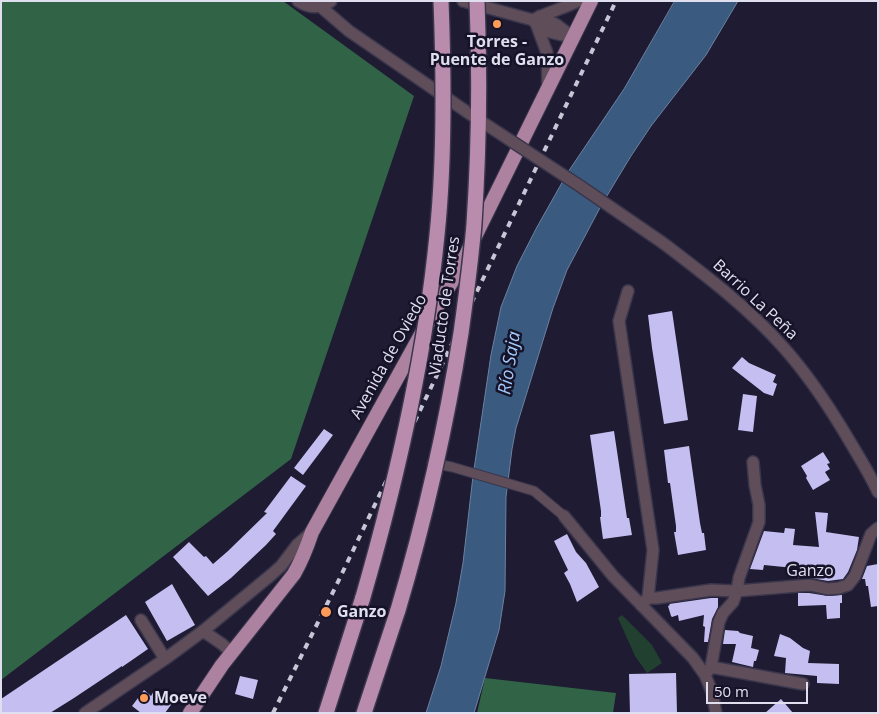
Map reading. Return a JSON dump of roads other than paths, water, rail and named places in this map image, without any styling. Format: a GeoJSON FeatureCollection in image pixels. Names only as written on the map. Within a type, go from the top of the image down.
{"type":"FeatureCollection","features":[{"type":"Feature","properties":{"kind":"highway","name":"Viaducto de Torres"},"geometry":{"type":"LineString","coordinates":[[362,601],[382,531],[405,436],[432,285],[442,162],[441,1]]}},
{"type":"Feature","properties":{"kind":"highway","name":"Viaducto de Torres"},"geometry":{"type":"LineString","coordinates":[[398,610],[439,450],[456,360],[468,279],[474,226],[479,142],[477,1]]}},
{"type":"Feature","properties":{"kind":"highway","name":"Avenida de Oviedo"},"geometry":{"type":"LineString","coordinates":[[190,713],[232,653],[294,574],[307,550],[312,532],[458,271],[591,1]]}},
{"type":"Feature","properties":{"kind":"highway"},"geometry":{"type":"LineString","coordinates":[[318,713],[362,601]]}},
{"type":"Feature","properties":{"kind":"highway"},"geometry":{"type":"LineString","coordinates":[[326,713],[362,601]]}},
{"type":"Feature","properties":{"kind":"highway"},"geometry":{"type":"LineString","coordinates":[[364,713],[398,610]]}},
{"type":"Feature","properties":{"kind":"highway"},"geometry":{"type":"LineString","coordinates":[[372,713],[398,610]]}},
{"type":"Feature","properties":{"kind":"street"},"geometry":{"type":"LineString","coordinates":[[298,1],[313,7],[326,4]]}},
{"type":"Feature","properties":{"kind":"street"},"geometry":{"type":"LineString","coordinates":[[463,1],[557,25],[574,37]]}},
{"type":"Feature","properties":{"kind":"street"},"geometry":{"type":"LineString","coordinates":[[536,21],[578,1]]}},
{"type":"Feature","properties":{"kind":"street","name":"Barrio La Peña"},"geometry":{"type":"LineString","coordinates":[[326,4],[349,31],[663,243],[698,269],[764,327],[790,355],[840,424],[878,492]]}},
{"type":"Feature","properties":{"kind":"street"},"geometry":{"type":"LineString","coordinates":[[536,21],[547,53],[548,89]]}},
{"type":"Feature","properties":{"kind":"street"},"geometry":{"type":"LineString","coordinates":[[628,291],[619,321],[653,550],[644,601]]}},
{"type":"Feature","properties":{"kind":"street"},"geometry":{"type":"LineString","coordinates":[[716,713],[708,671],[723,613],[733,602],[739,578],[759,522],[759,505],[754,485],[753,462]]}},
{"type":"Feature","properties":{"kind":"street"},"geometry":{"type":"LineString","coordinates":[[430,463],[452,467],[534,491],[564,516],[613,576],[644,601],[693,658],[708,671],[803,684]]}},
{"type":"Feature","properties":{"kind":"street","name":"Ganzo"},"geometry":{"type":"LineString","coordinates":[[644,601],[711,590],[737,591],[810,585],[839,588],[848,585],[854,576],[871,534],[878,528]]}},
{"type":"Feature","properties":{"kind":"street"},"geometry":{"type":"LineString","coordinates":[[85,713],[203,631],[281,566],[297,545],[312,532]]}},
{"type":"Feature","properties":{"kind":"street"},"geometry":{"type":"LineString","coordinates":[[141,620],[165,659]]}},
{"type":"Feature","properties":{"kind":"street"},"geometry":{"type":"LineString","coordinates":[[203,631],[232,653]]}},
{"type":"Feature","properties":{"kind":"water","name":"Río Saja"},"geometry":{"type":"Polygon","coordinates":[[[675,1],[738,1],[706,55],[651,126],[631,156],[602,204],[567,270],[553,308],[516,428],[506,497],[505,591],[499,630],[474,713],[426,713],[441,666],[456,603],[491,355],[501,307],[517,266],[568,172],[624,89],[675,1]]]}},
{"type":"Feature","properties":{"kind":"railway"},"geometry":{"type":"LineString","coordinates":[[273,713],[336,586],[616,1]]}},
{"type":"Feature","properties":{"kind":"place","name":"Torres - Puente de Ganzo"},"geometry":{"type":"Point","coordinates":[497,24]}},
{"type":"Feature","properties":{"kind":"place","name":"Ganzo"},"geometry":{"type":"Point","coordinates":[326,612]}},
{"type":"Feature","properties":{"kind":"place","name":"Moeve"},"geometry":{"type":"Point","coordinates":[144,698]}}]}
